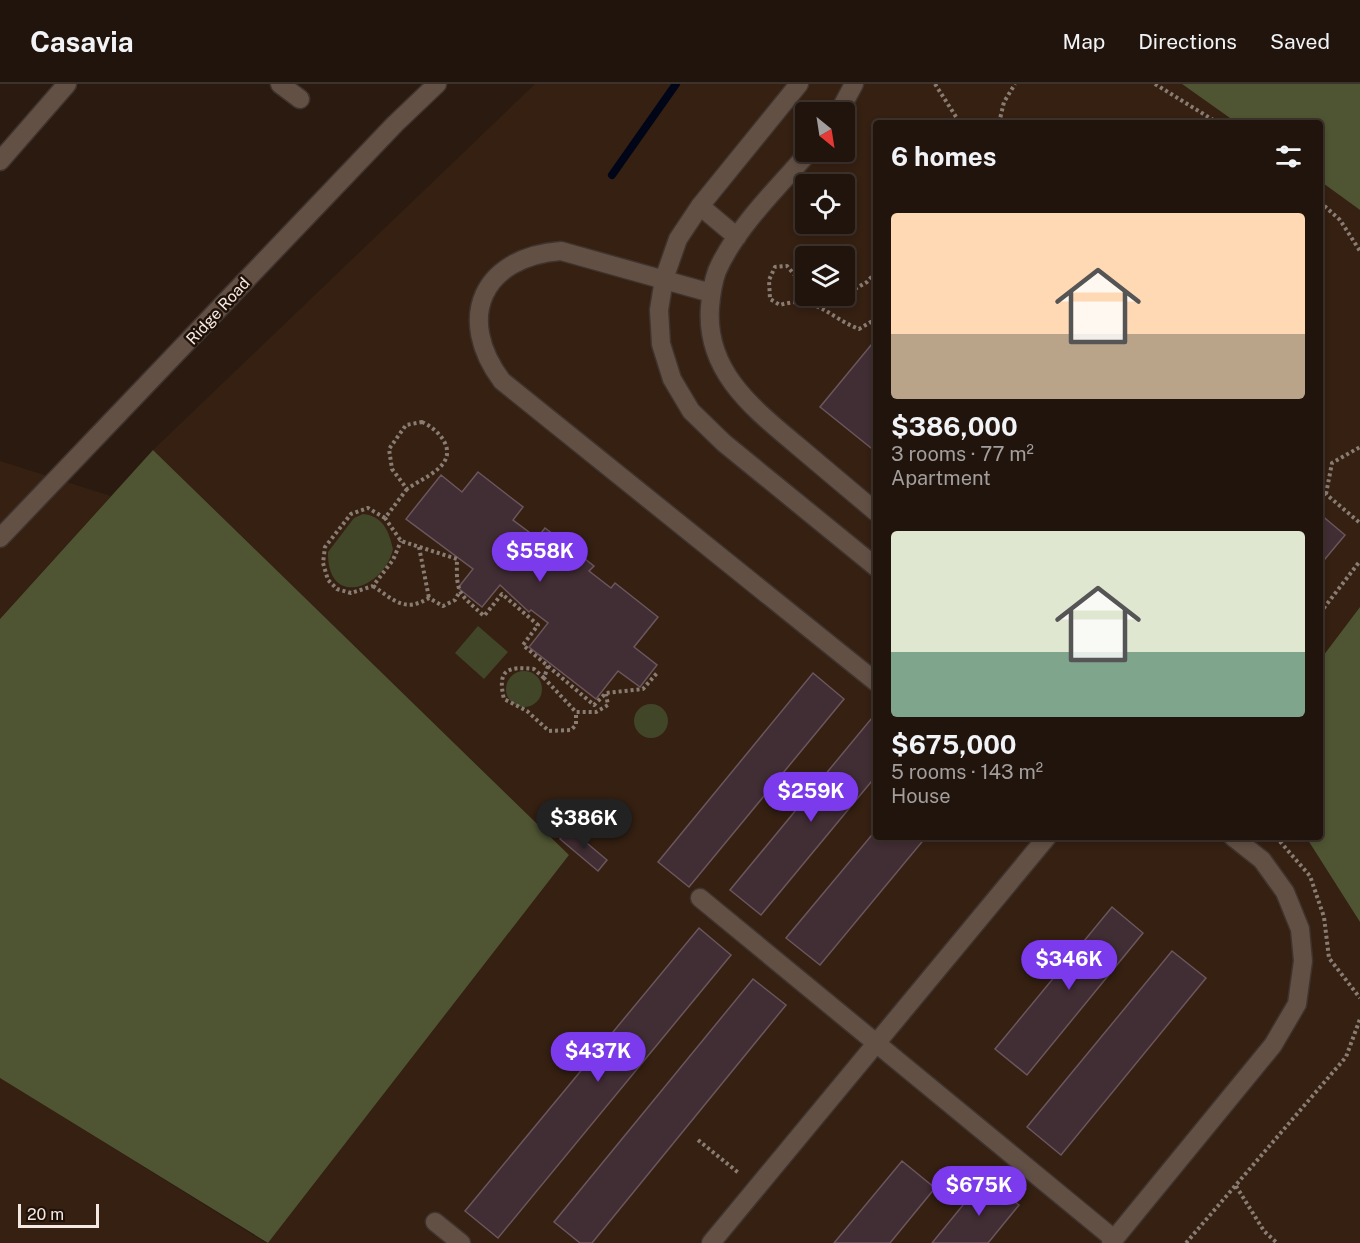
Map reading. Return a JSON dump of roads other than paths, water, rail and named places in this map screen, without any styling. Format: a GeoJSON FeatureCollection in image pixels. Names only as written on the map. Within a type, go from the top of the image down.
{"type":"FeatureCollection","features":[{"type":"Feature","properties":{"kind":"street"},"geometry":{"type":"LineString","coordinates":[[0,161],[67,84]]}},
{"type":"Feature","properties":{"kind":"street"},"geometry":{"type":"LineString","coordinates":[[280,84],[300,99]]}},
{"type":"Feature","properties":{"kind":"street","name":"Ridge Road"},"geometry":{"type":"LineString","coordinates":[[0,538],[395,124],[437,84]]}},
{"type":"Feature","properties":{"kind":"street"},"geometry":{"type":"LineString","coordinates":[[799,84],[700,206],[678,239],[664,279],[659,310],[661,344],[672,379],[691,411],[724,443],[873,565]]}},
{"type":"Feature","properties":{"kind":"street"},"geometry":{"type":"LineString","coordinates":[[844,102],[854,84]]}},
{"type":"Feature","properties":{"kind":"street"},"geometry":{"type":"LineString","coordinates":[[801,162],[737,237],[717,271],[711,293],[709,324],[716,356],[730,383],[752,407],[873,509]]}},
{"type":"Feature","properties":{"kind":"street"},"geometry":{"type":"LineString","coordinates":[[700,206],[737,237]]}},
{"type":"Feature","properties":{"kind":"street"},"geometry":{"type":"LineString","coordinates":[[711,293],[561,251],[537,253],[514,263],[491,281],[480,305],[478,334],[487,361],[502,381],[873,680]]}},
{"type":"Feature","properties":{"kind":"street"},"geometry":{"type":"LineString","coordinates":[[711,1243],[1045,840]]}},
{"type":"Feature","properties":{"kind":"street"},"geometry":{"type":"LineString","coordinates":[[700,898],[1113,1241],[1273,1045],[1297,1005],[1304,961],[1300,929],[1285,892],[1268,868],[1236,840]]}},
{"type":"Feature","properties":{"kind":"street"},"geometry":{"type":"LineString","coordinates":[[435,1222],[461,1243]]}},
{"type":"Feature","properties":{"kind":"waterway"},"geometry":{"type":"LineString","coordinates":[[612,175],[676,84]]}}]}
